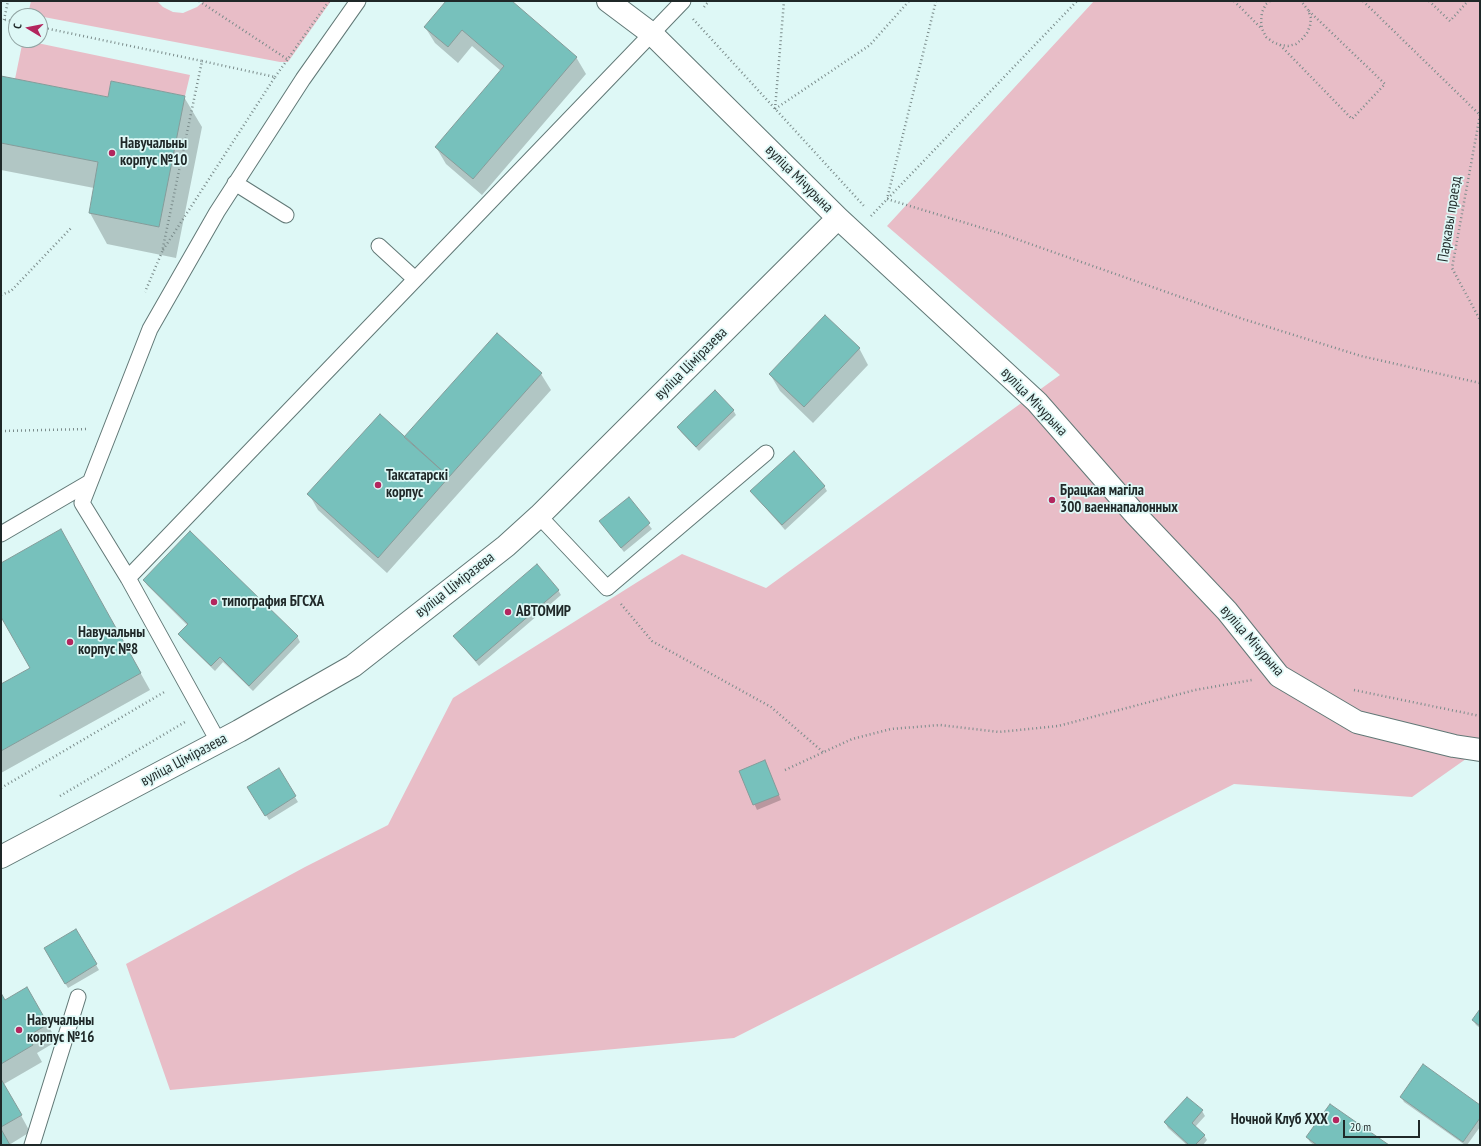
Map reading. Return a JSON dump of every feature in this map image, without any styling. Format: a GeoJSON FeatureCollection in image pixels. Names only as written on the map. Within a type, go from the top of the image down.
{"type":"FeatureCollection","features":[{"type":"Feature","properties":{"kind":"street","name":"вуліца Мічурына"},"geometry":{"type":"LineString","coordinates":[[608,1],[652,34],[838,218],[1037,402],[1136,515],[1226,611],[1279,676],[1357,722],[1454,746],[1480,750]]}},
{"type":"Feature","properties":{"kind":"street","name":"вуліца Ціміразева"},"geometry":{"type":"LineString","coordinates":[[1,857],[239,731],[353,666],[506,546],[539,516],[838,218]]}},
{"type":"Feature","properties":{"kind":"lane"},"geometry":{"type":"LineString","coordinates":[[218,742],[128,578],[82,503],[150,329],[217,212],[303,79],[358,1]]}},
{"type":"Feature","properties":{"kind":"lane"},"geometry":{"type":"LineString","coordinates":[[128,578],[681,3]]}},
{"type":"Feature","properties":{"kind":"lane"},"geometry":{"type":"LineString","coordinates":[[235,184],[286,215]]}},
{"type":"Feature","properties":{"kind":"lane"},"geometry":{"type":"LineString","coordinates":[[379,246],[415,279]]}},
{"type":"Feature","properties":{"kind":"lane"},"geometry":{"type":"LineString","coordinates":[[539,516],[607,588],[766,453]]}},
{"type":"Feature","properties":{"kind":"lane"},"geometry":{"type":"LineString","coordinates":[[1,534],[90,482]]}},
{"type":"Feature","properties":{"kind":"lane"},"geometry":{"type":"LineString","coordinates":[[32,1145],[78,997]]}},
{"type":"Feature","properties":{"kind":"path"},"geometry":{"type":"LineString","coordinates":[[2,20],[8,1]]}},
{"type":"Feature","properties":{"kind":"path"},"geometry":{"type":"LineString","coordinates":[[199,1],[287,59]]}},
{"type":"Feature","properties":{"kind":"path"},"geometry":{"type":"LineString","coordinates":[[144,294],[162,252],[275,77],[329,1]]}},
{"type":"Feature","properties":{"kind":"path"},"geometry":{"type":"LineString","coordinates":[[775,109],[784,1]]}},
{"type":"Feature","properties":{"kind":"path"},"geometry":{"type":"LineString","coordinates":[[775,109],[870,45],[910,1]]}},
{"type":"Feature","properties":{"kind":"path"},"geometry":{"type":"LineString","coordinates":[[887,199],[936,1]]}},
{"type":"Feature","properties":{"kind":"path"},"geometry":{"type":"LineString","coordinates":[[855,234],[1077,1]]}},
{"type":"Feature","properties":{"kind":"path"},"geometry":{"type":"LineString","coordinates":[[1234,1],[1262,29]]}},
{"type":"Feature","properties":{"kind":"path"},"geometry":{"type":"LineString","coordinates":[[1270,1],[1266,4],[1262,12],[1260,20],[1262,29],[1266,37],[1280,45],[1288,46],[1296,44],[1308,33],[1311,18],[1308,10]]}},
{"type":"Feature","properties":{"kind":"path"},"geometry":{"type":"LineString","coordinates":[[1280,45],[1352,119],[1385,84],[1308,10],[1301,1]]}},
{"type":"Feature","properties":{"kind":"path"},"geometry":{"type":"LineString","coordinates":[[1304,4],[1307,1]]}},
{"type":"Feature","properties":{"kind":"path","name":"Паркавы праезд"},"geometry":{"type":"LineString","coordinates":[[1364,1],[1480,116],[1452,268],[1480,320]]}},
{"type":"Feature","properties":{"kind":"path"},"geometry":{"type":"LineString","coordinates":[[1429,1],[1450,21],[1468,1]]}},
{"type":"Feature","properties":{"kind":"path"},"geometry":{"type":"LineString","coordinates":[[681,3],[872,215]]}},
{"type":"Feature","properties":{"kind":"path"},"geometry":{"type":"LineString","coordinates":[[48,29],[275,77]]}},
{"type":"Feature","properties":{"kind":"path"},"geometry":{"type":"LineString","coordinates":[[162,252],[202,61]]}},
{"type":"Feature","properties":{"kind":"path"},"geometry":{"type":"LineString","coordinates":[[887,199],[1002,234],[1243,319],[1361,356],[1480,383]]}},
{"type":"Feature","properties":{"kind":"path"},"geometry":{"type":"LineString","coordinates":[[1,295],[11,291],[71,228]]}},
{"type":"Feature","properties":{"kind":"path"},"geometry":{"type":"LineString","coordinates":[[87,429],[90,422]]}},
{"type":"Feature","properties":{"kind":"path"},"geometry":{"type":"LineString","coordinates":[[1,431],[111,428]]}},
{"type":"Feature","properties":{"kind":"path"},"geometry":{"type":"LineString","coordinates":[[607,588],[652,641],[772,707],[823,752]]}},
{"type":"Feature","properties":{"kind":"path"},"geometry":{"type":"LineString","coordinates":[[785,770],[852,739],[891,729],[940,725],[999,732],[1058,726],[1195,690],[1279,676]]}},
{"type":"Feature","properties":{"kind":"path"},"geometry":{"type":"LineString","coordinates":[[1,788],[185,681]]}},
{"type":"Feature","properties":{"kind":"path"},"geometry":{"type":"LineString","coordinates":[[1352,690],[1480,716]]}},
{"type":"Feature","properties":{"kind":"path"},"geometry":{"type":"LineString","coordinates":[[55,799],[202,712]]}},
{"type":"Feature","properties":{"kind":"shaded area"},"geometry":{"type":"Polygon","coordinates":[[[31,1],[157,1],[163,7],[173,12],[183,13],[197,7],[204,1],[331,1],[288,62],[280,62],[48,18],[48,8],[29,8],[31,1]]]}},
{"type":"Feature","properties":{"kind":"shaded area"},"geometry":{"type":"Polygon","coordinates":[[[1094,1],[1480,1],[1480,749],[1412,797],[1234,784],[734,1038],[170,1090],[126,964],[305,867],[388,825],[453,698],[682,554],[766,588],[1060,375],[887,226],[1094,1]]]}},
{"type":"Feature","properties":{"kind":"shaded area"},"geometry":{"type":"Polygon","coordinates":[[[48,45],[190,75],[185,96],[111,81],[108,97],[15,79],[21,48],[48,48],[48,45]]]}},
{"type":"Feature","properties":{"kind":"building"},"geometry":{"type":"Polygon","coordinates":[[[446,1],[512,1],[577,57],[473,179],[435,147],[504,66],[462,30],[448,47],[424,27],[446,1]]]}},
{"type":"Feature","properties":{"kind":"building","name":"Навучальны корпус №10"},"geometry":{"type":"Polygon","coordinates":[[[1,76],[108,97],[111,81],[185,96],[159,227],[89,213],[98,162],[1,143],[1,76]]]}},
{"type":"Feature","properties":{"kind":"building"},"geometry":{"type":"Polygon","coordinates":[[[825,315],[860,348],[804,407],[769,374],[825,315]]]}},
{"type":"Feature","properties":{"kind":"building"},"geometry":{"type":"Polygon","coordinates":[[[497,333],[542,373],[449,477],[404,437],[497,333]]]}},
{"type":"Feature","properties":{"kind":"building"},"geometry":{"type":"Polygon","coordinates":[[[715,390],[734,410],[696,447],[677,427],[715,390]]]}},
{"type":"Feature","properties":{"kind":"building","name":"Таксатарскі корпус"},"geometry":{"type":"Polygon","coordinates":[[[380,414],[449,477],[378,558],[307,494],[380,414]]]}},
{"type":"Feature","properties":{"kind":"building"},"geometry":{"type":"Polygon","coordinates":[[[794,451],[825,486],[782,525],[750,491],[794,451]]]}},
{"type":"Feature","properties":{"kind":"building"},"geometry":{"type":"Polygon","coordinates":[[[629,497],[650,523],[621,548],[599,521],[629,497]]]}},
{"type":"Feature","properties":{"kind":"building","name":"Навучальны корпус №8"},"geometry":{"type":"Polygon","coordinates":[[[61,529],[141,673],[1,751],[1,684],[30,668],[1,617],[1,563],[61,529]]]}},
{"type":"Feature","properties":{"kind":"building","name":"типография БГСХА"},"geometry":{"type":"Polygon","coordinates":[[[190,531],[298,636],[249,686],[220,657],[211,666],[178,634],[188,624],[143,580],[190,531]]]}},
{"type":"Feature","properties":{"kind":"building"},"geometry":{"type":"Polygon","coordinates":[[[537,564],[559,590],[476,661],[453,636],[537,564]]]}},
{"type":"Feature","properties":{"kind":"building"},"geometry":{"type":"Polygon","coordinates":[[[765,760],[779,795],[753,805],[739,771],[765,760]]]}},
{"type":"Feature","properties":{"kind":"building"},"geometry":{"type":"Polygon","coordinates":[[[279,768],[296,796],[265,816],[247,787],[279,768]]]}},
{"type":"Feature","properties":{"kind":"building"},"geometry":{"type":"Polygon","coordinates":[[[76,929],[97,964],[65,984],[44,948],[76,929]]]}},
{"type":"Feature","properties":{"kind":"building","name":"Навучальны корпус №16"},"geometry":{"type":"Polygon","coordinates":[[[27,987],[48,1024],[28,1036],[33,1045],[1,1064],[1,993],[5,1000],[27,987]]]}},
{"type":"Feature","properties":{"kind":"building"},"geometry":{"type":"Polygon","coordinates":[[[1480,1009],[1480,1026],[1472,1020],[1480,1009]]]}},
{"type":"Feature","properties":{"kind":"building"},"geometry":{"type":"Polygon","coordinates":[[[1423,1064],[1480,1105],[1480,1118],[1463,1142],[1400,1097],[1423,1064]]]}},
{"type":"Feature","properties":{"kind":"building","name":"Навучальны корпус №16"},"geometry":{"type":"Polygon","coordinates":[[[1,1079],[22,1115],[1,1127],[1,1079]]]}},
{"type":"Feature","properties":{"kind":"building"},"geometry":{"type":"Polygon","coordinates":[[[1187,1097],[1203,1110],[1192,1123],[1205,1135],[1195,1145],[1189,1145],[1164,1122],[1187,1097]]]}},
{"type":"Feature","properties":{"kind":"building","name":"Ночной Клуб ХХХ"},"geometry":{"type":"Polygon","coordinates":[[[1330,1104],[1389,1145],[1317,1145],[1306,1137],[1330,1104]]]}},
{"type":"Feature","properties":{"kind":"building"},"geometry":{"type":"Polygon","coordinates":[[[1,1129],[10,1145],[1,1145],[1,1129]]]}},
{"type":"Feature","properties":{"kind":"place","name":"Навучальны корпус №10"},"geometry":{"type":"Point","coordinates":[112,153]}},
{"type":"Feature","properties":{"kind":"place","name":"Таксатарскі корпус"},"geometry":{"type":"Point","coordinates":[378,485]}},
{"type":"Feature","properties":{"kind":"place","name":"Брацкая магіла 300 ваеннапалонных"},"geometry":{"type":"Point","coordinates":[1052,500]}},
{"type":"Feature","properties":{"kind":"place","name":"типография БГСХА"},"geometry":{"type":"Point","coordinates":[214,602]}},
{"type":"Feature","properties":{"kind":"place","name":"АВТОМИР"},"geometry":{"type":"Point","coordinates":[508,612]}},
{"type":"Feature","properties":{"kind":"place","name":"Навучальны корпус №8"},"geometry":{"type":"Point","coordinates":[70,642]}},
{"type":"Feature","properties":{"kind":"place","name":"Навучальны корпус №16"},"geometry":{"type":"Point","coordinates":[19,1030]}},
{"type":"Feature","properties":{"kind":"place","name":"Ночной Клуб ХХХ"},"geometry":{"type":"Point","coordinates":[1336,1120]}}]}
